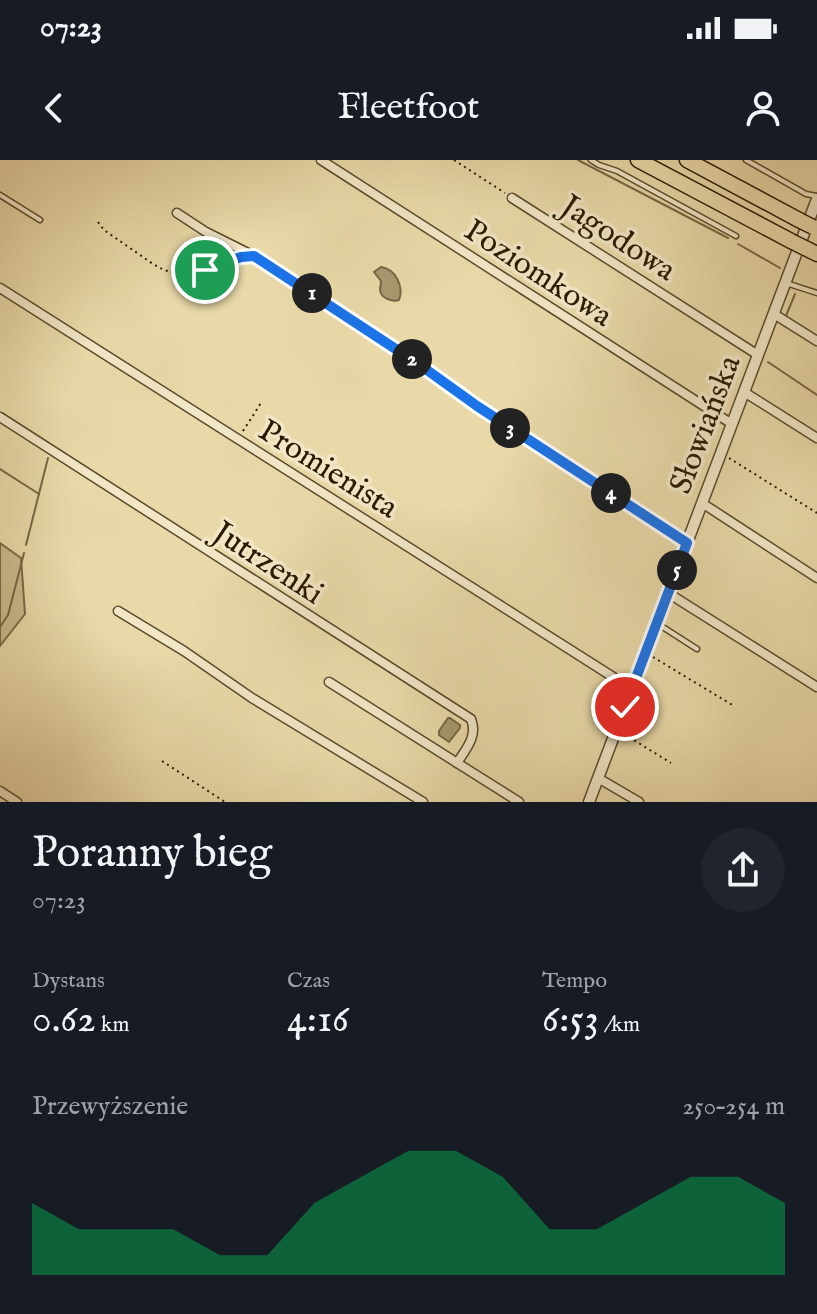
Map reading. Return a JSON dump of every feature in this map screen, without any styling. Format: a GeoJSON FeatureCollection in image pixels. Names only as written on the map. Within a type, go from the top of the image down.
{"type":"FeatureCollection","features":[{"type":"Feature","properties":{"kind":"highway"},"geometry":{"type":"LineString","coordinates":[[638,160],[804,248]]}},
{"type":"Feature","properties":{"kind":"highway"},"geometry":{"type":"LineString","coordinates":[[687,160],[810,226]]}},
{"type":"Feature","properties":{"kind":"street","name":"Poziomkowa"},"geometry":{"type":"LineString","coordinates":[[321,160],[732,424]]}},
{"type":"Feature","properties":{"kind":"street","name":"Jagodowa"},"geometry":{"type":"LineString","coordinates":[[512,198],[758,355]]}},
{"type":"Feature","properties":{"kind":"street","name":"Słowiańska"},"geometry":{"type":"LineString","coordinates":[[589,802],[817,198]]}},
{"type":"Feature","properties":{"kind":"street"},"geometry":{"type":"LineString","coordinates":[[177,213],[206,232],[254,256],[687,543]]}},
{"type":"Feature","properties":{"kind":"street","name":"Promienista"},"geometry":{"type":"LineString","coordinates":[[0,288],[632,689]]}},
{"type":"Feature","properties":{"kind":"street"},"geometry":{"type":"LineString","coordinates":[[774,314],[817,341]]}},
{"type":"Feature","properties":{"kind":"street"},"geometry":{"type":"LineString","coordinates":[[744,392],[817,438]]}},
{"type":"Feature","properties":{"kind":"street","name":"Jutrzenki"},"geometry":{"type":"LineString","coordinates":[[0,417],[471,719],[474,734],[457,763]]}},
{"type":"Feature","properties":{"kind":"street"},"geometry":{"type":"LineString","coordinates":[[702,503],[817,578]]}},
{"type":"Feature","properties":{"kind":"street"},"geometry":{"type":"LineString","coordinates":[[668,593],[817,687]]}},
{"type":"Feature","properties":{"kind":"street"},"geometry":{"type":"LineString","coordinates":[[118,611],[423,802]]}},
{"type":"Feature","properties":{"kind":"street"},"geometry":{"type":"LineString","coordinates":[[329,682],[519,802]]}},
{"type":"Feature","properties":{"kind":"street"},"geometry":{"type":"LineString","coordinates":[[598,778],[639,802]]}},
{"type":"Feature","properties":{"kind":"street"},"geometry":{"type":"LineString","coordinates":[[0,791],[17,802]]}},
{"type":"Feature","properties":{"kind":"lane"},"geometry":{"type":"LineString","coordinates":[[591,160],[736,236]]}},
{"type":"Feature","properties":{"kind":"lane"},"geometry":{"type":"LineString","coordinates":[[746,160],[817,198]]}},
{"type":"Feature","properties":{"kind":"lane"},"geometry":{"type":"LineString","coordinates":[[0,195],[40,220]]}},
{"type":"Feature","properties":{"kind":"lane"},"geometry":{"type":"LineString","coordinates":[[786,283],[817,293]]}},
{"type":"Feature","properties":{"kind":"lane"},"geometry":{"type":"LineString","coordinates":[[656,623],[697,649]]}},
{"type":"Feature","properties":{"kind":"path","name":"Jagodowa"},"geometry":{"type":"LineString","coordinates":[[454,160],[512,198]]}},
{"type":"Feature","properties":{"kind":"path"},"geometry":{"type":"LineString","coordinates":[[98,222],[104,230],[153,264],[175,273],[195,273],[241,257],[254,256]]}},
{"type":"Feature","properties":{"kind":"path"},"geometry":{"type":"LineString","coordinates":[[238,439],[261,403]]}},
{"type":"Feature","properties":{"kind":"path"},"geometry":{"type":"LineString","coordinates":[[721,453],[817,513]]}},
{"type":"Feature","properties":{"kind":"path"},"geometry":{"type":"LineString","coordinates":[[646,652],[734,706]]}},
{"type":"Feature","properties":{"kind":"path"},"geometry":{"type":"LineString","coordinates":[[616,729],[671,763]]}},
{"type":"Feature","properties":{"kind":"path"},"geometry":{"type":"LineString","coordinates":[[162,761],[225,802]]}},
{"type":"Feature","properties":{"kind":"shaded area"},"geometry":{"type":"Polygon","coordinates":[[[381,267],[391,271],[398,279],[399,300],[388,299],[381,293],[381,281],[374,272],[381,267]]]}},
{"type":"Feature","properties":{"kind":"shaded area"},"geometry":{"type":"Polygon","coordinates":[[[0,543],[21,558],[25,614],[0,646],[0,543]]]}},
{"type":"Feature","properties":{"kind":"shaded area"},"geometry":{"type":"Polygon","coordinates":[[[448,718],[460,725],[449,742],[439,735],[448,718]]]}},
{"type":"Feature","properties":{"kind":"waterway"},"geometry":{"type":"LineString","coordinates":[[578,160],[728,238]]}},
{"type":"Feature","properties":{"kind":"waterway"},"geometry":{"type":"LineString","coordinates":[[738,244],[780,268]]}},
{"type":"Feature","properties":{"kind":"waterway"},"geometry":{"type":"LineString","coordinates":[[786,316],[795,294]]}},
{"type":"Feature","properties":{"kind":"waterway"},"geometry":{"type":"LineString","coordinates":[[768,362],[817,395]]}},
{"type":"Feature","properties":{"kind":"waterway"},"geometry":{"type":"LineString","coordinates":[[26,545],[48,458]]}},
{"type":"Feature","properties":{"kind":"waterway"},"geometry":{"type":"LineString","coordinates":[[0,469],[39,494]]}},
{"type":"Feature","properties":{"kind":"waterway"},"geometry":{"type":"LineString","coordinates":[[0,627],[8,615],[24,553]]}},
{"type":"Feature","properties":{"kind":"route"},"geometry":{"type":"LineString","coordinates":[[205,270],[241,257],[254,256],[687,543],[625,707]]}}]}
